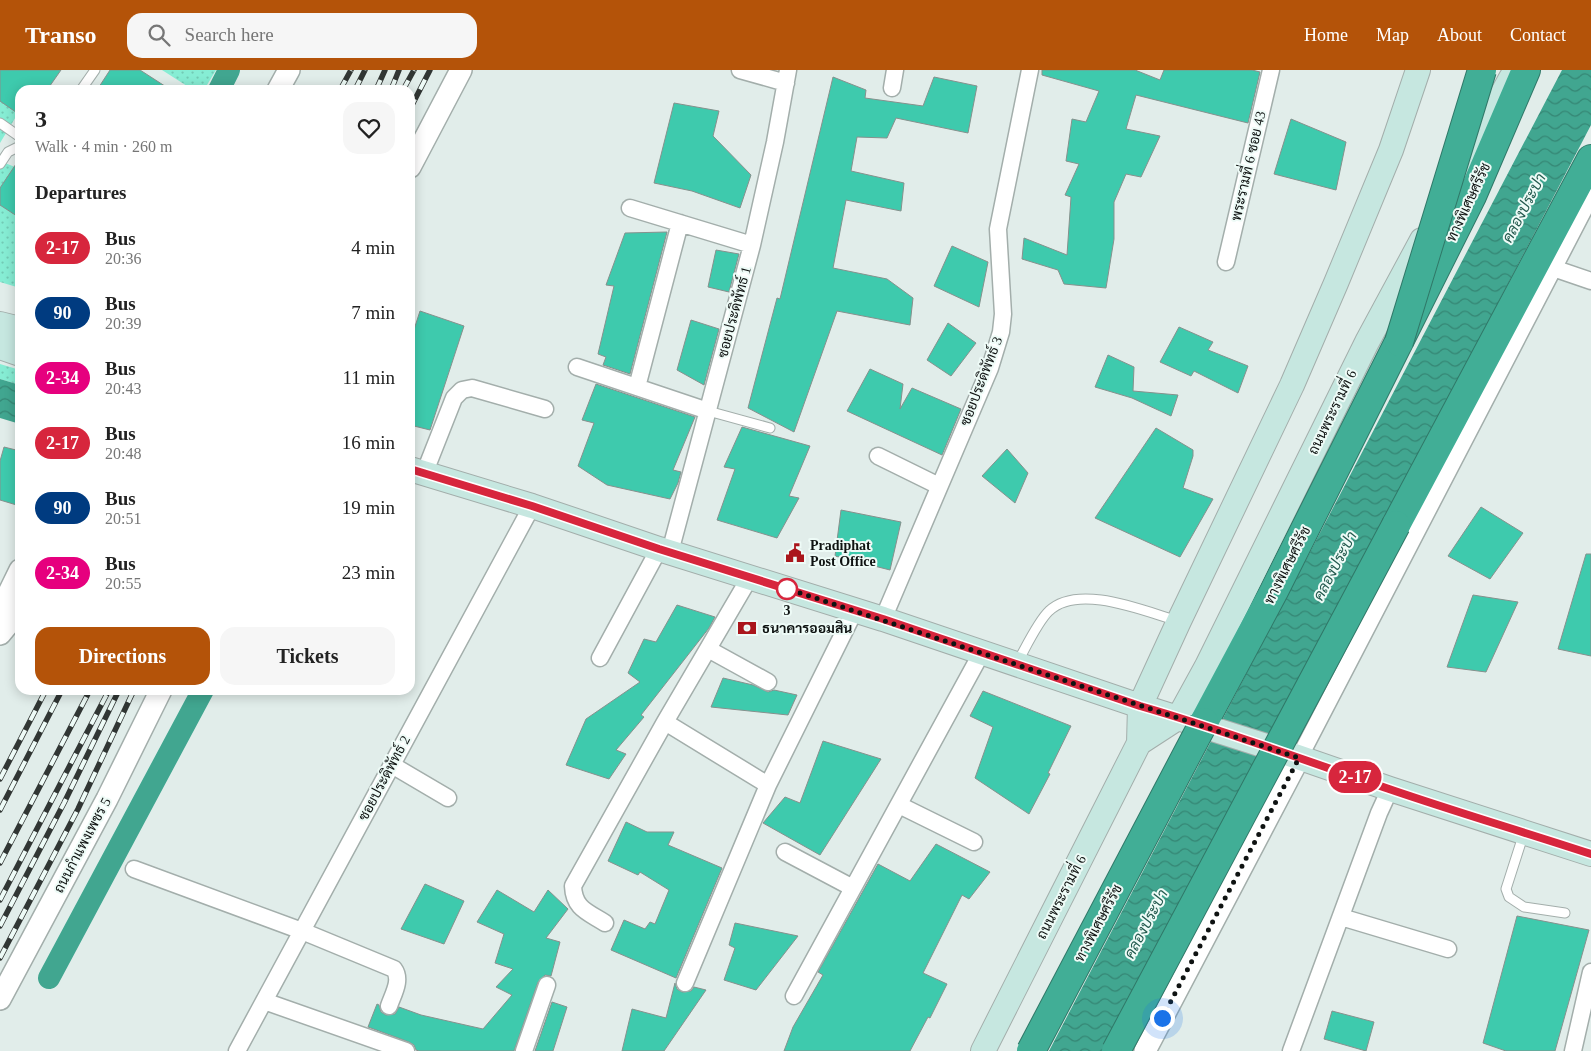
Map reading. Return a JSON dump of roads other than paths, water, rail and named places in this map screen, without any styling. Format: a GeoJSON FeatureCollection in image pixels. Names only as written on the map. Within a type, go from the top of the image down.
{"type":"FeatureCollection","features":[{"type":"Feature","properties":{"kind":"highway"},"geometry":{"type":"LineString","coordinates":[[1399,342],[1482,70]]}},
{"type":"Feature","properties":{"kind":"highway","name":"ทางพิเศษศรีรัช"},"geometry":{"type":"LineString","coordinates":[[1031,1051],[1274,591],[1472,196],[1526,70]]}},
{"type":"Feature","properties":{"kind":"highway"},"geometry":{"type":"LineString","coordinates":[[1116,1051],[1591,159]]}},
{"type":"Feature","properties":{"kind":"main road","name":"ถนนพระรามที่ 6"},"geometry":{"type":"LineString","coordinates":[[984,1051],[1139,743],[1140,706],[1178,621],[1292,385],[1391,150],[1418,70]]}},
{"type":"Feature","properties":{"kind":"main road","name":"ถนนพระรามที่ 6"},"geometry":{"type":"LineString","coordinates":[[1139,743],[1179,717],[1207,666],[1366,342],[1515,70]]}},
{"type":"Feature","properties":{"kind":"main road"},"geometry":{"type":"LineString","coordinates":[[0,324],[15,327]]}},
{"type":"Feature","properties":{"kind":"main road"},"geometry":{"type":"LineString","coordinates":[[0,347],[15,352]]}},
{"type":"Feature","properties":{"kind":"main road"},"geometry":{"type":"LineString","coordinates":[[417,472],[532,506],[883,619],[1140,706],[1266,746],[1390,790],[1591,854]]}},
{"type":"Feature","properties":{"kind":"street"},"geometry":{"type":"LineString","coordinates":[[281,85],[289,70]]}},
{"type":"Feature","properties":{"kind":"street"},"geometry":{"type":"LineString","coordinates":[[415,157],[461,70]]}},
{"type":"Feature","properties":{"kind":"street"},"geometry":{"type":"LineString","coordinates":[[740,70],[787,76]]}},
{"type":"Feature","properties":{"kind":"street"},"geometry":{"type":"LineString","coordinates":[[892,88],[896,70]]}},
{"type":"Feature","properties":{"kind":"street","name":"ซอยประดิพัทธ์ 3"},"geometry":{"type":"LineString","coordinates":[[883,619],[990,368],[1001,332],[1003,314],[998,229],[1030,70]]}},
{"type":"Feature","properties":{"kind":"street","name":"พระรามที่ 6 ซอย 43"},"geometry":{"type":"LineString","coordinates":[[1226,262],[1271,70]]}},
{"type":"Feature","properties":{"kind":"street","name":"ซอยประดิพัทธ์ 1"},"geometry":{"type":"LineString","coordinates":[[600,658],[665,550],[708,411],[752,245],[787,76]]}},
{"type":"Feature","properties":{"kind":"street"},"geometry":{"type":"LineString","coordinates":[[1145,1051],[1591,196]]}},
{"type":"Feature","properties":{"kind":"street"},"geometry":{"type":"LineString","coordinates":[[630,208],[752,245]]}},
{"type":"Feature","properties":{"kind":"street"},"geometry":{"type":"LineString","coordinates":[[637,387],[680,223]]}},
{"type":"Feature","properties":{"kind":"street"},"geometry":{"type":"LineString","coordinates":[[1553,268],[1591,281]]}},
{"type":"Feature","properties":{"kind":"street"},"geometry":{"type":"LineString","coordinates":[[577,367],[708,411]]}},
{"type":"Feature","properties":{"kind":"street"},"geometry":{"type":"LineString","coordinates":[[417,472],[454,398],[462,390],[472,388],[545,409]]}},
{"type":"Feature","properties":{"kind":"street"},"geometry":{"type":"LineString","coordinates":[[878,456],[939,486]]}},
{"type":"Feature","properties":{"kind":"street","name":"ซอยประดิพัทธ์ 2"},"geometry":{"type":"LineString","coordinates":[[237,1051],[532,506]]}},
{"type":"Feature","properties":{"kind":"street"},"geometry":{"type":"LineString","coordinates":[[605,923],[578,905],[574,895],[574,886],[665,722],[750,577]]}},
{"type":"Feature","properties":{"kind":"street"},"geometry":{"type":"LineString","coordinates":[[0,611],[15,580]]}},
{"type":"Feature","properties":{"kind":"street"},"geometry":{"type":"LineString","coordinates":[[685,983],[768,785],[854,610]]}},
{"type":"Feature","properties":{"kind":"street"},"geometry":{"type":"LineString","coordinates":[[0,634],[15,615]]}},
{"type":"Feature","properties":{"kind":"street"},"geometry":{"type":"LineString","coordinates":[[708,649],[768,682]]}},
{"type":"Feature","properties":{"kind":"street"},"geometry":{"type":"LineString","coordinates":[[794,996],[982,652]]}},
{"type":"Feature","properties":{"kind":"street","name":"ถนนกำแพงเพชร 5"},"geometry":{"type":"LineString","coordinates":[[0,999],[107,799],[159,695]]}},
{"type":"Feature","properties":{"kind":"street"},"geometry":{"type":"LineString","coordinates":[[665,722],[768,785]]}},
{"type":"Feature","properties":{"kind":"street"},"geometry":{"type":"LineString","coordinates":[[392,765],[448,798]]}},
{"type":"Feature","properties":{"kind":"street"},"geometry":{"type":"LineString","coordinates":[[1291,1051],[1379,813],[1390,790]]}},
{"type":"Feature","properties":{"kind":"street"},"geometry":{"type":"LineString","coordinates":[[899,805],[974,842]]}},
{"type":"Feature","properties":{"kind":"street"},"geometry":{"type":"LineString","coordinates":[[785,852],[854,888]]}},
{"type":"Feature","properties":{"kind":"street"},"geometry":{"type":"LineString","coordinates":[[134,869],[302,931],[394,969],[397,974],[397,982],[389,1006]]}},
{"type":"Feature","properties":{"kind":"street"},"geometry":{"type":"LineString","coordinates":[[1341,917],[1448,949]]}},
{"type":"Feature","properties":{"kind":"street"},"geometry":{"type":"LineString","coordinates":[[1573,1051],[1591,972]]}},
{"type":"Feature","properties":{"kind":"street"},"geometry":{"type":"LineString","coordinates":[[524,1051],[547,986]]}},
{"type":"Feature","properties":{"kind":"street"},"geometry":{"type":"LineString","coordinates":[[264,1001],[406,1051]]}},
{"type":"Feature","properties":{"kind":"lane"},"geometry":{"type":"LineString","coordinates":[[84,85],[95,70]]}},
{"type":"Feature","properties":{"kind":"lane"},"geometry":{"type":"LineString","coordinates":[[0,122],[15,133]]}},
{"type":"Feature","properties":{"kind":"lane"},"geometry":{"type":"LineString","coordinates":[[0,164],[8,152],[15,148]]}},
{"type":"Feature","properties":{"kind":"lane"},"geometry":{"type":"LineString","coordinates":[[708,411],[770,428]]}},
{"type":"Feature","properties":{"kind":"lane"},"geometry":{"type":"LineString","coordinates":[[1016,664],[1048,612],[1060,602],[1073,599],[1092,599],[1118,604],[1178,621]]}},
{"type":"Feature","properties":{"kind":"lane"},"geometry":{"type":"LineString","coordinates":[[1524,833],[1506,889],[1509,897],[1524,907],[1565,914]]}},
{"type":"Feature","properties":{"kind":"water","name":"คลองประปา"},"geometry":{"type":"Polygon","coordinates":[[[1562,70],[1591,70],[1591,125],[1107,1051],[1049,1051],[1562,70]]]}},
{"type":"Feature","properties":{"kind":"water"},"geometry":{"type":"Polygon","coordinates":[[[0,379],[15,384],[15,422],[0,418],[0,379]]]}},
{"type":"Feature","properties":{"kind":"waterway"},"geometry":{"type":"LineString","coordinates":[[222,85],[229,70]]}},
{"type":"Feature","properties":{"kind":"waterway"},"geometry":{"type":"LineString","coordinates":[[49,978],[200,695]]}},
{"type":"Feature","properties":{"kind":"railway"},"geometry":{"type":"LineString","coordinates":[[343,85],[351,70]]}},
{"type":"Feature","properties":{"kind":"railway"},"geometry":{"type":"LineString","coordinates":[[358,85],[365,70]]}},
{"type":"Feature","properties":{"kind":"railway"},"geometry":{"type":"LineString","coordinates":[[378,85],[385,70]]}},
{"type":"Feature","properties":{"kind":"railway"},"geometry":{"type":"LineString","coordinates":[[393,85],[399,70]]}},
{"type":"Feature","properties":{"kind":"railway"},"geometry":{"type":"LineString","coordinates":[[406,85],[414,70]]}},
{"type":"Feature","properties":{"kind":"railway"},"geometry":{"type":"LineString","coordinates":[[415,99],[430,70]]}},
{"type":"Feature","properties":{"kind":"railway"},"geometry":{"type":"LineString","coordinates":[[0,779],[43,695]]}},
{"type":"Feature","properties":{"kind":"railway"},"geometry":{"type":"LineString","coordinates":[[0,810],[59,695]]}},
{"type":"Feature","properties":{"kind":"railway"},"geometry":{"type":"LineString","coordinates":[[0,863],[87,695]]}},
{"type":"Feature","properties":{"kind":"railway"},"geometry":{"type":"LineString","coordinates":[[0,900],[106,695]]}},
{"type":"Feature","properties":{"kind":"railway"},"geometry":{"type":"LineString","coordinates":[[0,926],[64,803],[117,695]]}},
{"type":"Feature","properties":{"kind":"railway"},"geometry":{"type":"LineString","coordinates":[[0,958],[78,809],[132,695]]}},
{"type":"Feature","properties":{"kind":"place","name":"Pradiphat Post Office"},"geometry":{"type":"Point","coordinates":[795,553]}},
{"type":"Feature","properties":{"kind":"place","name":"3"},"geometry":{"type":"Point","coordinates":[787,589]}},
{"type":"Feature","properties":{"kind":"place","name":"ธนาคารออมสิน"},"geometry":{"type":"Point","coordinates":[747,628]}}]}
